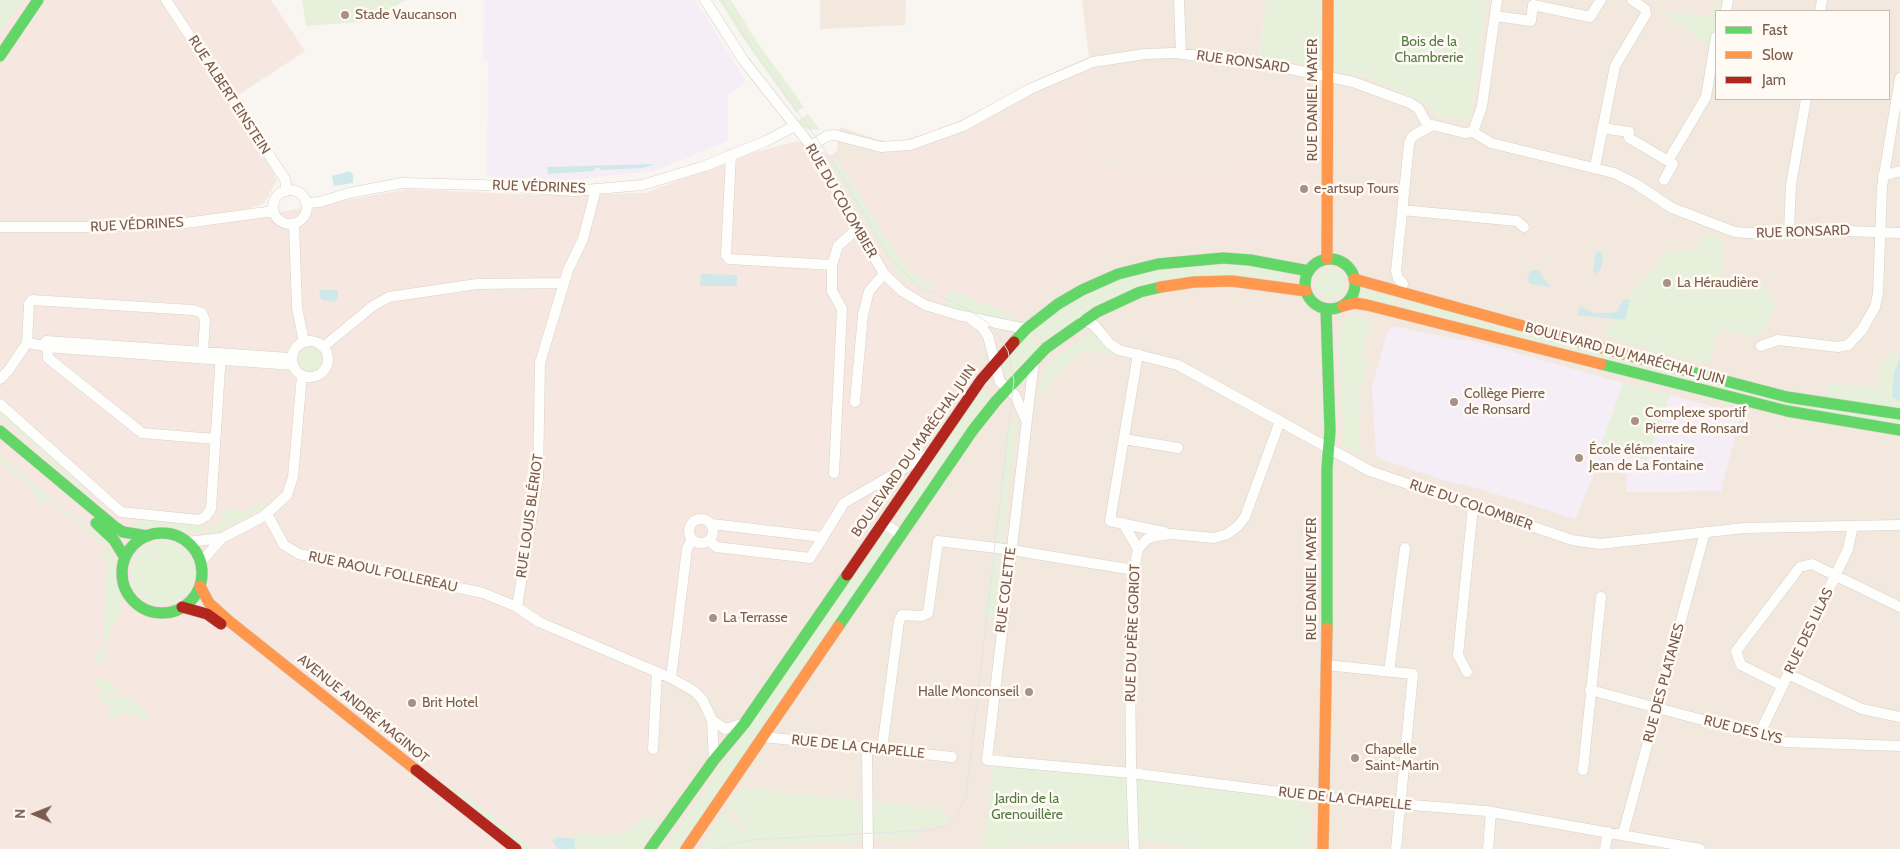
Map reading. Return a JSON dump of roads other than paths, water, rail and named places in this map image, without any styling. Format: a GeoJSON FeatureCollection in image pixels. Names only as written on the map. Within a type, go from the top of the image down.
{"type":"FeatureCollection","features":[{"type":"Feature","properties":{"kind":"main road"},"geometry":{"type":"LineString","coordinates":[[0,56],[38,0]]}},
{"type":"Feature","properties":{"kind":"main road","name":"RUE DANIEL MAYER"},"geometry":{"type":"LineString","coordinates":[[1327,259],[1328,0]]}},
{"type":"Feature","properties":{"kind":"main road","name":"BOULEVARD DU MARÉCHAL JUIN"},"geometry":{"type":"LineString","coordinates":[[652,847],[714,760],[744,724],[882,522],[996,361],[1026,329],[1058,304],[1082,290],[1118,274],[1158,264],[1222,258],[1250,260],[1309,271]]}},
{"type":"Feature","properties":{"kind":"main road"},"geometry":{"type":"LineString","coordinates":[[1327,259],[1348,266],[1354,279],[1353,294],[1343,306],[1326,309],[1314,303],[1306,291],[1306,277],[1313,265],[1327,259]]}},
{"type":"Feature","properties":{"kind":"main road","name":"BOULEVARD DU MARÉCHAL JUIN"},"geometry":{"type":"LineString","coordinates":[[1354,279],[1380,288],[1732,384],[1787,397],[1900,414]]}},
{"type":"Feature","properties":{"kind":"main road"},"geometry":{"type":"LineString","coordinates":[[686,849],[973,430],[1034,360],[1082,320],[1140,292],[1182,283],[1232,281],[1306,291]]}},
{"type":"Feature","properties":{"kind":"main road","name":"BOULEVARD DU MARÉCHAL JUIN"},"geometry":{"type":"LineString","coordinates":[[1343,306],[1355,303],[1368,305],[1529,344],[1751,402],[1812,416],[1900,430]]}},
{"type":"Feature","properties":{"kind":"main road","name":"RUE DANIEL MAYER"},"geometry":{"type":"LineString","coordinates":[[1323,849],[1326,798],[1328,448],[1330,420],[1327,389],[1326,309]]}},
{"type":"Feature","properties":{"kind":"main road"},"geometry":{"type":"LineString","coordinates":[[0,431],[123,532],[148,536]]}},
{"type":"Feature","properties":{"kind":"main road"},"geometry":{"type":"LineString","coordinates":[[0,444],[107,532],[125,558]]}},
{"type":"Feature","properties":{"kind":"main road"},"geometry":{"type":"LineString","coordinates":[[161,533],[172,534],[187,542],[196,551],[201,562],[202,574],[200,586],[196,594],[182,607],[160,612],[149,610],[134,601],[125,586],[123,577],[125,558],[132,547],[148,536],[161,533]]}},
{"type":"Feature","properties":{"kind":"main road","name":"AVENUE ANDRÉ MAGINOT"},"geometry":{"type":"LineString","coordinates":[[200,586],[209,602],[229,621],[516,849]]}},
{"type":"Feature","properties":{"kind":"main road","name":"AVENUE ANDRÉ MAGINOT"},"geometry":{"type":"LineString","coordinates":[[182,607],[214,618],[501,849]]}},
{"type":"Feature","properties":{"kind":"street","name":"RUE ALBERT EINSTEIN"},"geometry":{"type":"LineString","coordinates":[[166,0],[285,179],[287,191]]}},
{"type":"Feature","properties":{"kind":"street","name":"RUE DU COLOMBIER"},"geometry":{"type":"LineString","coordinates":[[705,0],[744,61],[793,127],[811,146],[884,274],[902,291],[925,305],[970,318],[1026,329]]}},
{"type":"Feature","properties":{"kind":"street"},"geometry":{"type":"LineString","coordinates":[[1179,0],[1180,54]]}},
{"type":"Feature","properties":{"kind":"street"},"geometry":{"type":"LineString","coordinates":[[1473,132],[1482,106],[1497,0]]}},
{"type":"Feature","properties":{"kind":"street"},"geometry":{"type":"LineString","coordinates":[[1495,16],[1531,21],[1533,5],[1590,18],[1601,0]]}},
{"type":"Feature","properties":{"kind":"street"},"geometry":{"type":"LineString","coordinates":[[1595,167],[1615,66],[1645,16],[1646,4],[1632,0]]}},
{"type":"Feature","properties":{"kind":"street"},"geometry":{"type":"LineString","coordinates":[[1668,161],[1706,97],[1715,43]]}},
{"type":"Feature","properties":{"kind":"street","name":"RUE RONSARD"},"geometry":{"type":"LineString","coordinates":[[811,146],[827,136],[836,135],[881,147],[910,145],[963,126],[1030,90],[1093,62],[1145,54],[1180,54],[1257,62],[1328,75],[1353,82],[1410,103],[1418,108],[1428,126],[1439,126],[1464,133],[1473,132],[1491,143],[1595,167],[1630,180],[1672,208],[1726,230],[1763,234],[1789,230],[1879,231],[1900,234]]}},
{"type":"Feature","properties":{"kind":"street"},"geometry":{"type":"LineString","coordinates":[[1761,346],[1772,340],[1838,347],[1848,345],[1855,340],[1875,307],[1878,293],[1879,231],[1883,176],[1900,78]]}},
{"type":"Feature","properties":{"kind":"street"},"geometry":{"type":"LineString","coordinates":[[1789,230],[1791,185],[1806,100]]}},
{"type":"Feature","properties":{"kind":"street"},"geometry":{"type":"LineString","coordinates":[[1403,284],[1398,278],[1396,270],[1411,138],[1428,126]]}},
{"type":"Feature","properties":{"kind":"street","name":"RUE VÉDRINES"},"geometry":{"type":"LineString","coordinates":[[306,203],[320,202],[349,193],[402,183],[481,185],[555,191],[642,185],[695,169],[766,141],[793,127]]}},
{"type":"Feature","properties":{"kind":"street"},"geometry":{"type":"LineString","coordinates":[[1602,128],[1628,132],[1629,138],[1673,164],[1664,180]]}},
{"type":"Feature","properties":{"kind":"street"},"geometry":{"type":"LineString","coordinates":[[731,155],[726,256],[729,259],[832,265]]}},
{"type":"Feature","properties":{"kind":"street"},"geometry":{"type":"LineString","coordinates":[[1883,176],[1900,172]]}},
{"type":"Feature","properties":{"kind":"street","name":"RUE LOUIS BLÉRIOT"},"geometry":{"type":"LineString","coordinates":[[517,607],[538,478],[540,363],[564,283],[583,239],[596,189]]}},
{"type":"Feature","properties":{"kind":"street"},"geometry":{"type":"LineString","coordinates":[[287,191],[301,194],[306,203],[307,208],[303,218],[294,224],[284,223],[274,211],[278,196],[287,191]]}},
{"type":"Feature","properties":{"kind":"street"},"geometry":{"type":"LineString","coordinates":[[1402,210],[1517,221],[1524,227]]}},
{"type":"Feature","properties":{"kind":"street","name":"RUE VÉDRINES"},"geometry":{"type":"LineString","coordinates":[[0,227],[94,227],[178,224],[274,211]]}},
{"type":"Feature","properties":{"kind":"street"},"geometry":{"type":"LineString","coordinates":[[294,224],[297,308],[304,342]]}},
{"type":"Feature","properties":{"kind":"street"},"geometry":{"type":"LineString","coordinates":[[834,472],[842,309],[832,292],[832,265],[838,246],[857,229]]}},
{"type":"Feature","properties":{"kind":"street"},"geometry":{"type":"LineString","coordinates":[[855,402],[863,315],[869,291],[884,274]]}},
{"type":"Feature","properties":{"kind":"street"},"geometry":{"type":"LineString","coordinates":[[323,347],[372,306],[389,297],[477,284],[564,283]]}},
{"type":"Feature","properties":{"kind":"street"},"geometry":{"type":"LineString","coordinates":[[0,379],[8,371],[27,342],[29,304],[32,300],[193,310],[202,313],[205,320],[203,352]]}},
{"type":"Feature","properties":{"kind":"street","name":"RUE DU COLOMBIER"},"geometry":{"type":"LineString","coordinates":[[970,318],[981,326],[988,336],[996,361],[996,372],[1000,382],[1008,388]]}},
{"type":"Feature","properties":{"kind":"street","name":"RUE DU COLOMBIER"},"geometry":{"type":"LineString","coordinates":[[1082,320],[1094,325],[1110,344],[1118,350],[1178,365],[1370,471],[1572,540],[1590,544],[1620,543],[1744,528],[1900,525]]}},
{"type":"Feature","properties":{"kind":"street"},"geometry":{"type":"LineString","coordinates":[[27,342],[293,362]]}},
{"type":"Feature","properties":{"kind":"street"},"geometry":{"type":"LineString","coordinates":[[201,562],[222,538],[267,514],[287,495],[293,477],[302,375],[293,362],[295,348],[304,342],[317,342],[323,347],[328,359],[323,371],[313,376],[302,375]]}},
{"type":"Feature","properties":{"kind":"street"},"geometry":{"type":"LineString","coordinates":[[47,344],[203,352],[221,357]]}},
{"type":"Feature","properties":{"kind":"street"},"geometry":{"type":"LineString","coordinates":[[47,344],[48,358],[142,433],[215,439]]}},
{"type":"Feature","properties":{"kind":"street"},"geometry":{"type":"LineString","coordinates":[[1138,354],[1110,522],[1171,534]]}},
{"type":"Feature","properties":{"kind":"street"},"geometry":{"type":"LineString","coordinates":[[0,404],[121,512],[199,520],[206,516],[211,509],[221,357]]}},
{"type":"Feature","properties":{"kind":"street","name":"RUE COLETTE"},"geometry":{"type":"LineString","coordinates":[[987,760],[1034,360]]}},
{"type":"Feature","properties":{"kind":"street"},"geometry":{"type":"LineString","coordinates":[[1008,388],[1016,395],[1027,421]]}},
{"type":"Feature","properties":{"kind":"street","name":"RUE DU PÈRE GORIOT"},"geometry":{"type":"LineString","coordinates":[[1134,849],[1131,773],[1130,640],[1134,570],[1138,549],[1147,539],[1171,534],[1214,538],[1227,534],[1238,526],[1245,517],[1280,421]]}},
{"type":"Feature","properties":{"kind":"street"},"geometry":{"type":"LineString","coordinates":[[1124,439],[1178,448]]}},
{"type":"Feature","properties":{"kind":"street"},"geometry":{"type":"LineString","coordinates":[[709,540],[716,547],[810,558],[844,503],[930,453]]}},
{"type":"Feature","properties":{"kind":"street"},"geometry":{"type":"LineString","coordinates":[[1467,672],[1458,655],[1473,506]]}},
{"type":"Feature","properties":{"kind":"street","name":"RUE RAOUL FOLLEREAU"},"geometry":{"type":"LineString","coordinates":[[267,514],[284,545],[299,554],[483,593],[517,607]]}},
{"type":"Feature","properties":{"kind":"street"},"geometry":{"type":"LineString","coordinates":[[712,524],[713,532],[709,540],[699,543],[692,539],[689,528],[694,521],[706,519],[712,524],[822,537]]}},
{"type":"Feature","properties":{"kind":"street"},"geometry":{"type":"LineString","coordinates":[[882,522],[901,536]]}},
{"type":"Feature","properties":{"kind":"street"},"geometry":{"type":"LineString","coordinates":[[1123,524],[1138,549]]}},
{"type":"Feature","properties":{"kind":"street","name":"RUE DES LILAS"},"geometry":{"type":"LineString","coordinates":[[1759,735],[1848,549],[1853,526]]}},
{"type":"Feature","properties":{"kind":"street","name":"RUE DES PLATANES"},"geometry":{"type":"LineString","coordinates":[[1622,834],[1705,532]]}},
{"type":"Feature","properties":{"kind":"street"},"geometry":{"type":"LineString","coordinates":[[187,542],[222,538]]}},
{"type":"Feature","properties":{"kind":"street"},"geometry":{"type":"LineString","coordinates":[[671,678],[686,549],[692,539]]}},
{"type":"Feature","properties":{"kind":"street"},"geometry":{"type":"LineString","coordinates":[[882,749],[900,617],[904,614],[922,616],[928,613],[938,542],[1011,550],[1134,570]]}},
{"type":"Feature","properties":{"kind":"street"},"geometry":{"type":"LineString","coordinates":[[1389,672],[1405,548]]}},
{"type":"Feature","properties":{"kind":"street"},"geometry":{"type":"LineString","coordinates":[[1782,686],[1741,665],[1736,651],[1800,567],[1812,564],[1900,607]]}},
{"type":"Feature","properties":{"kind":"street"},"geometry":{"type":"LineString","coordinates":[[1583,770],[1601,596]]}},
{"type":"Feature","properties":{"kind":"street"},"geometry":{"type":"LineString","coordinates":[[517,607],[540,622],[671,678],[694,691],[702,699],[712,720],[714,760]]}},
{"type":"Feature","properties":{"kind":"street"},"geometry":{"type":"LineString","coordinates":[[1326,665],[1413,674],[1396,849]]}},
{"type":"Feature","properties":{"kind":"street"},"geometry":{"type":"LineString","coordinates":[[653,749],[657,672]]}},
{"type":"Feature","properties":{"kind":"street"},"geometry":{"type":"LineString","coordinates":[[1788,674],[1862,709],[1900,717]]}},
{"type":"Feature","properties":{"kind":"street","name":"RUE DES LYS"},"geometry":{"type":"LineString","coordinates":[[1590,690],[1785,742],[1900,746]]}},
{"type":"Feature","properties":{"kind":"street"},"geometry":{"type":"LineString","coordinates":[[712,720],[725,729],[744,724]]}},
{"type":"Feature","properties":{"kind":"street","name":"RUE DE LA CHAPELLE"},"geometry":{"type":"LineString","coordinates":[[764,736],[952,757]]}},
{"type":"Feature","properties":{"kind":"street"},"geometry":{"type":"LineString","coordinates":[[868,748],[868,849]]}},
{"type":"Feature","properties":{"kind":"street","name":"RUE DE LA CHAPELLE"},"geometry":{"type":"LineString","coordinates":[[987,760],[1131,773],[1326,798],[1491,812],[1700,849]]}},
{"type":"Feature","properties":{"kind":"street"},"geometry":{"type":"LineString","coordinates":[[1488,849],[1491,812]]}},
{"type":"Feature","properties":{"kind":"street"},"geometry":{"type":"LineString","coordinates":[[1605,849],[1608,832]]}},
{"type":"Feature","properties":{"kind":"water"},"geometry":{"type":"Polygon","coordinates":[[[655,164],[642,168],[601,170],[597,167],[593,171],[548,174],[547,167],[655,164]]]}},
{"type":"Feature","properties":{"kind":"water"},"geometry":{"type":"Polygon","coordinates":[[[350,171],[353,175],[353,183],[334,186],[332,176],[350,171]]]}},
{"type":"Feature","properties":{"kind":"water"},"geometry":{"type":"Polygon","coordinates":[[[1600,251],[1603,255],[1601,269],[1595,274],[1593,269],[1596,252],[1600,251]]]}},
{"type":"Feature","properties":{"kind":"water"},"geometry":{"type":"Polygon","coordinates":[[[1531,270],[1539,270],[1545,281],[1552,287],[1530,284],[1527,277],[1531,270]]]}},
{"type":"Feature","properties":{"kind":"water"},"geometry":{"type":"Polygon","coordinates":[[[701,274],[737,275],[737,286],[700,286],[701,274]]]}},
{"type":"Feature","properties":{"kind":"water"},"geometry":{"type":"Polygon","coordinates":[[[319,290],[338,290],[338,299],[333,302],[321,300],[319,290]]]}},
{"type":"Feature","properties":{"kind":"water"},"geometry":{"type":"Polygon","coordinates":[[[1630,299],[1625,320],[1577,315],[1580,306],[1594,313],[1613,313],[1617,311],[1623,300],[1630,299]]]}},
{"type":"Feature","properties":{"kind":"water"},"geometry":{"type":"Polygon","coordinates":[[[1900,356],[1900,401],[1892,397],[1894,374],[1900,356]]]}},
{"type":"Feature","properties":{"kind":"water"},"geometry":{"type":"Polygon","coordinates":[[[557,837],[575,839],[574,849],[558,849],[552,841],[557,837]]]}},
{"type":"Feature","properties":{"kind":"tram line"},"geometry":{"type":"LineString","coordinates":[[716,849],[748,840],[930,830],[947,825],[957,816],[966,796],[1014,381],[1008,351],[997,333],[988,323],[972,312],[917,285],[891,260],[831,159],[747,40],[722,0]]}},
{"type":"Feature","properties":{"kind":"place","name":"Stade Vaucanson"},"geometry":{"type":"Point","coordinates":[345,15]}},
{"type":"Feature","properties":{"kind":"place","name":"e-artsup Tours"},"geometry":{"type":"Point","coordinates":[1304,189]}},
{"type":"Feature","properties":{"kind":"place","name":"La Héraudière"},"geometry":{"type":"Point","coordinates":[1667,283]}},
{"type":"Feature","properties":{"kind":"place","name":"Collège Pierre de Ronsard"},"geometry":{"type":"Point","coordinates":[1454,402]}},
{"type":"Feature","properties":{"kind":"place","name":"Complexe sportif Pierre de Ronsard"},"geometry":{"type":"Point","coordinates":[1635,421]}},
{"type":"Feature","properties":{"kind":"place","name":"École élémentaire Jean de La Fontaine"},"geometry":{"type":"Point","coordinates":[1579,458]}},
{"type":"Feature","properties":{"kind":"place","name":"La Terrasse"},"geometry":{"type":"Point","coordinates":[713,618]}},
{"type":"Feature","properties":{"kind":"place","name":"Halle Monconseil"},"geometry":{"type":"Point","coordinates":[1029,692]}},
{"type":"Feature","properties":{"kind":"place","name":"Brit Hotel"},"geometry":{"type":"Point","coordinates":[412,703]}},
{"type":"Feature","properties":{"kind":"place","name":"Chapelle Saint-Martin"},"geometry":{"type":"Point","coordinates":[1355,758]}},
{"type":"Feature","properties":{"kind":"park label","name":"Bois de la Chambrerie"},"geometry":{"type":"Point","coordinates":[1429,50]}},
{"type":"Feature","properties":{"kind":"park label","name":"Jardin de la Grenouillère"},"geometry":{"type":"Point","coordinates":[1027,808]}}]}
